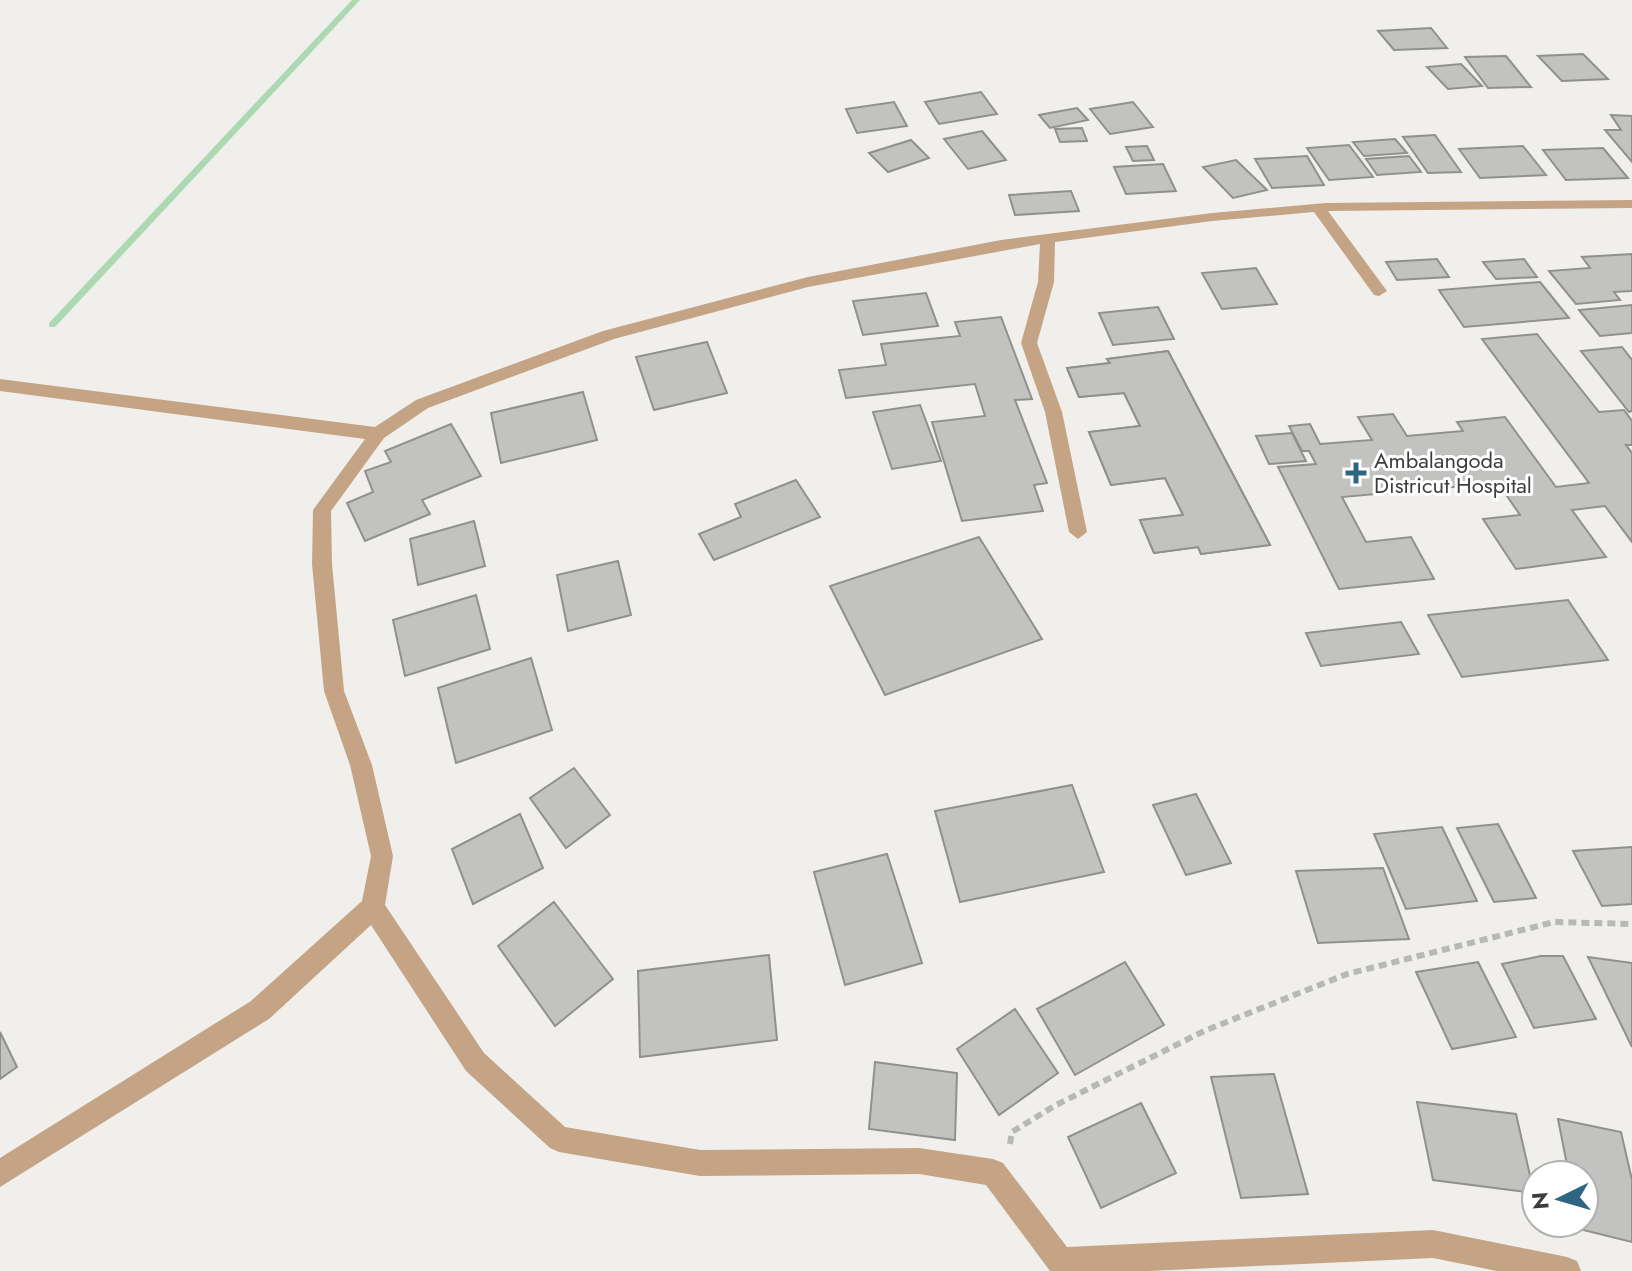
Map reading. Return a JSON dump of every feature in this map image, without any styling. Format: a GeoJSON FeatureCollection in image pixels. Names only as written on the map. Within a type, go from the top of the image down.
{"type":"FeatureCollection","features":[{"type":"Feature","properties":{"kind":"street"},"geometry":{"type":"LineString","coordinates":[[0,1173],[260,1010],[373,907],[382,856],[361,765],[334,691],[322,564],[322,510],[378,434],[422,404],[609,335],[808,282],[1048,239],[1212,217],[1318,208],[1632,204]]}},
{"type":"Feature","properties":{"kind":"street"},"geometry":{"type":"LineString","coordinates":[[1318,208],[1379,291]]}},
{"type":"Feature","properties":{"kind":"street"},"geometry":{"type":"LineString","coordinates":[[1048,239],[1046,282],[1029,343],[1045,378],[1064,452],[1078,532]]}},
{"type":"Feature","properties":{"kind":"street"},"geometry":{"type":"LineString","coordinates":[[0,385],[378,434]]}},
{"type":"Feature","properties":{"kind":"street"},"geometry":{"type":"LineString","coordinates":[[373,907],[475,1062],[559,1139],[700,1163],[919,1161],[993,1173],[1062,1266],[1433,1244],[1567,1271]]}},
{"type":"Feature","properties":{"kind":"path"},"geometry":{"type":"LineString","coordinates":[[1001,1184],[1012,1132],[1056,1105],[1204,1031],[1362,970],[1554,922],[1632,924]]}},
{"type":"Feature","properties":{"kind":"building"},"geometry":{"type":"Polygon","coordinates":[[[1431,28],[1447,48],[1394,50],[1378,31],[1431,28]]]}},
{"type":"Feature","properties":{"kind":"building"},"geometry":{"type":"Polygon","coordinates":[[[1583,54],[1608,79],[1562,81],[1538,56],[1583,54]]]}},
{"type":"Feature","properties":{"kind":"building"},"geometry":{"type":"Polygon","coordinates":[[[1506,56],[1531,87],[1488,88],[1465,57],[1506,56]]]}},
{"type":"Feature","properties":{"kind":"building"},"geometry":{"type":"Polygon","coordinates":[[[1461,64],[1482,86],[1448,89],[1427,67],[1461,64]]]}},
{"type":"Feature","properties":{"kind":"building"},"geometry":{"type":"Polygon","coordinates":[[[981,92],[997,114],[939,124],[925,102],[981,92]]]}},
{"type":"Feature","properties":{"kind":"building"},"geometry":{"type":"Polygon","coordinates":[[[894,102],[907,126],[857,133],[846,109],[894,102]]]}},
{"type":"Feature","properties":{"kind":"building"},"geometry":{"type":"Polygon","coordinates":[[[1133,102],[1153,127],[1110,134],[1090,109],[1133,102]]]}},
{"type":"Feature","properties":{"kind":"building"},"geometry":{"type":"Polygon","coordinates":[[[1077,108],[1088,120],[1050,128],[1039,115],[1077,108]]]}},
{"type":"Feature","properties":{"kind":"building"},"geometry":{"type":"Polygon","coordinates":[[[1611,115],[1632,116],[1632,162],[1605,130],[1621,130],[1611,115]]]}},
{"type":"Feature","properties":{"kind":"building"},"geometry":{"type":"Polygon","coordinates":[[[1082,128],[1087,141],[1060,142],[1055,129],[1082,128]]]}},
{"type":"Feature","properties":{"kind":"building"},"geometry":{"type":"Polygon","coordinates":[[[982,131],[1006,160],[968,169],[944,139],[982,131]]]}},
{"type":"Feature","properties":{"kind":"building"},"geometry":{"type":"Polygon","coordinates":[[[1435,135],[1461,172],[1428,173],[1403,137],[1435,135]]]}},
{"type":"Feature","properties":{"kind":"building"},"geometry":{"type":"Polygon","coordinates":[[[1395,139],[1407,153],[1364,156],[1353,142],[1395,139]]]}},
{"type":"Feature","properties":{"kind":"building"},"geometry":{"type":"Polygon","coordinates":[[[911,140],[929,158],[888,172],[869,153],[911,140]]]}},
{"type":"Feature","properties":{"kind":"building"},"geometry":{"type":"Polygon","coordinates":[[[1349,145],[1373,177],[1329,180],[1307,148],[1349,145]]]}},
{"type":"Feature","properties":{"kind":"building"},"geometry":{"type":"Polygon","coordinates":[[[1147,146],[1154,160],[1133,161],[1126,147],[1147,146]]]}},
{"type":"Feature","properties":{"kind":"building"},"geometry":{"type":"Polygon","coordinates":[[[1523,146],[1546,175],[1480,178],[1459,149],[1523,146]]]}},
{"type":"Feature","properties":{"kind":"building"},"geometry":{"type":"Polygon","coordinates":[[[1603,148],[1628,178],[1566,180],[1543,150],[1603,148]]]}},
{"type":"Feature","properties":{"kind":"building"},"geometry":{"type":"Polygon","coordinates":[[[1307,156],[1324,185],[1272,188],[1255,159],[1307,156]]]}},
{"type":"Feature","properties":{"kind":"building"},"geometry":{"type":"Polygon","coordinates":[[[1409,156],[1421,172],[1377,175],[1366,159],[1409,156]]]}},
{"type":"Feature","properties":{"kind":"building"},"geometry":{"type":"Polygon","coordinates":[[[1236,160],[1267,190],[1233,198],[1203,167],[1236,160]]]}},
{"type":"Feature","properties":{"kind":"building"},"geometry":{"type":"Polygon","coordinates":[[[1163,164],[1176,191],[1126,194],[1114,167],[1163,164]]]}},
{"type":"Feature","properties":{"kind":"building"},"geometry":{"type":"Polygon","coordinates":[[[1071,191],[1079,211],[1015,215],[1009,195],[1071,191]]]}},
{"type":"Feature","properties":{"kind":"building"},"geometry":{"type":"Polygon","coordinates":[[[1632,254],[1632,291],[1614,292],[1620,300],[1576,304],[1549,271],[1590,268],[1582,257],[1632,254]]]}},
{"type":"Feature","properties":{"kind":"building"},"geometry":{"type":"Polygon","coordinates":[[[1437,259],[1449,277],[1397,280],[1386,262],[1437,259]]]}},
{"type":"Feature","properties":{"kind":"building"},"geometry":{"type":"Polygon","coordinates":[[[1524,259],[1537,277],[1496,279],[1483,262],[1524,259]]]}},
{"type":"Feature","properties":{"kind":"building"},"geometry":{"type":"Polygon","coordinates":[[[1256,268],[1277,304],[1222,309],[1202,273],[1256,268]]]}},
{"type":"Feature","properties":{"kind":"building"},"geometry":{"type":"Polygon","coordinates":[[[1540,282],[1569,318],[1464,327],[1439,290],[1540,282]]]}},
{"type":"Feature","properties":{"kind":"building"},"geometry":{"type":"Polygon","coordinates":[[[926,293],[938,326],[863,335],[853,301],[926,293]]]}},
{"type":"Feature","properties":{"kind":"building"},"geometry":{"type":"Polygon","coordinates":[[[1632,305],[1632,333],[1600,336],[1579,310],[1632,305]]]}},
{"type":"Feature","properties":{"kind":"building"},"geometry":{"type":"Polygon","coordinates":[[[1158,307],[1174,339],[1113,345],[1099,313],[1158,307]]]}},
{"type":"Feature","properties":{"kind":"building"},"geometry":{"type":"Polygon","coordinates":[[[1001,317],[1032,399],[1015,400],[1047,483],[1034,485],[1043,511],[962,521],[932,422],[985,416],[975,384],[846,398],[839,370],[886,365],[881,344],[960,336],[955,322],[1001,317]]]}},
{"type":"Feature","properties":{"kind":"building"},"geometry":{"type":"Polygon","coordinates":[[[1537,334],[1599,412],[1624,410],[1632,421],[1632,445],[1626,445],[1632,453],[1632,542],[1605,506],[1572,510],[1606,557],[1516,569],[1483,519],[1520,515],[1498,483],[1342,497],[1366,542],[1411,537],[1434,579],[1339,589],[1278,467],[1316,464],[1309,451],[1302,451],[1289,426],[1310,424],[1320,444],[1372,440],[1358,417],[1393,414],[1407,436],[1463,431],[1457,422],[1505,417],[1556,487],[1589,483],[1482,339],[1537,334]]]}},
{"type":"Feature","properties":{"kind":"building"},"geometry":{"type":"Polygon","coordinates":[[[707,342],[727,393],[654,410],[636,357],[707,342]]]}},
{"type":"Feature","properties":{"kind":"building"},"geometry":{"type":"Polygon","coordinates":[[[1622,347],[1632,360],[1632,411],[1629,412],[1581,351],[1622,347]]]}},
{"type":"Feature","properties":{"kind":"building"},"geometry":{"type":"Polygon","coordinates":[[[1168,351],[1270,545],[1201,554],[1198,547],[1154,553],[1140,520],[1183,515],[1165,478],[1111,485],[1089,432],[1140,426],[1124,393],[1079,397],[1067,368],[1168,351]]]}},
{"type":"Feature","properties":{"kind":"building"},"geometry":{"type":"Polygon","coordinates":[[[1168,351],[1270,545],[1201,554],[1198,547],[1154,553],[1140,520],[1183,515],[1165,478],[1111,485],[1089,432],[1140,426],[1124,393],[1079,397],[1067,368],[1168,351]]]}},
{"type":"Feature","properties":{"kind":"building"},"geometry":{"type":"Polygon","coordinates":[[[583,392],[597,440],[501,463],[491,413],[583,392]]]}},
{"type":"Feature","properties":{"kind":"building"},"geometry":{"type":"Polygon","coordinates":[[[920,405],[941,461],[892,469],[873,412],[920,405]]]}},
{"type":"Feature","properties":{"kind":"building"},"geometry":{"type":"Polygon","coordinates":[[[451,424],[481,476],[422,500],[430,514],[365,541],[347,503],[373,492],[365,471],[391,462],[385,451],[451,424]]]}},
{"type":"Feature","properties":{"kind":"building"},"geometry":{"type":"Polygon","coordinates":[[[1292,433],[1306,461],[1269,464],[1256,436],[1292,433]]]}},
{"type":"Feature","properties":{"kind":"building"},"geometry":{"type":"Polygon","coordinates":[[[796,480],[820,517],[714,560],[699,534],[741,517],[735,504],[796,480]]]}},
{"type":"Feature","properties":{"kind":"building"},"geometry":{"type":"Polygon","coordinates":[[[474,521],[485,566],[418,585],[410,539],[474,521]]]}},
{"type":"Feature","properties":{"kind":"building"},"geometry":{"type":"Polygon","coordinates":[[[979,537],[1042,639],[885,695],[830,586],[979,537]]]}},
{"type":"Feature","properties":{"kind":"building"},"geometry":{"type":"Polygon","coordinates":[[[618,561],[631,615],[568,631],[557,575],[618,561]]]}},
{"type":"Feature","properties":{"kind":"building"},"geometry":{"type":"Polygon","coordinates":[[[476,595],[490,649],[405,676],[393,620],[476,595]]]}},
{"type":"Feature","properties":{"kind":"building"},"geometry":{"type":"Polygon","coordinates":[[[1568,600],[1608,660],[1462,677],[1428,615],[1568,600]]]}},
{"type":"Feature","properties":{"kind":"building"},"geometry":{"type":"Polygon","coordinates":[[[1401,622],[1419,654],[1321,666],[1306,633],[1401,622]]]}},
{"type":"Feature","properties":{"kind":"building"},"geometry":{"type":"Polygon","coordinates":[[[531,658],[552,730],[456,763],[438,688],[531,658]]]}},
{"type":"Feature","properties":{"kind":"building"},"geometry":{"type":"Polygon","coordinates":[[[574,768],[610,815],[566,848],[530,798],[574,768]]]}},
{"type":"Feature","properties":{"kind":"building"},"geometry":{"type":"Polygon","coordinates":[[[1072,785],[1104,872],[960,902],[935,811],[1072,785]]]}},
{"type":"Feature","properties":{"kind":"building"},"geometry":{"type":"Polygon","coordinates":[[[1196,794],[1231,863],[1186,875],[1153,805],[1196,794]]]}},
{"type":"Feature","properties":{"kind":"building"},"geometry":{"type":"Polygon","coordinates":[[[520,814],[543,868],[473,904],[452,849],[520,814]]]}},
{"type":"Feature","properties":{"kind":"building"},"geometry":{"type":"Polygon","coordinates":[[[1498,824],[1536,898],[1494,902],[1457,828],[1498,824]]]}},
{"type":"Feature","properties":{"kind":"building"},"geometry":{"type":"Polygon","coordinates":[[[1442,827],[1477,901],[1406,909],[1374,834],[1442,827]]]}},
{"type":"Feature","properties":{"kind":"building"},"geometry":{"type":"Polygon","coordinates":[[[1632,847],[1632,904],[1602,906],[1573,851],[1632,847]]]}},
{"type":"Feature","properties":{"kind":"building"},"geometry":{"type":"Polygon","coordinates":[[[887,854],[922,963],[845,985],[814,872],[887,854]]]}},
{"type":"Feature","properties":{"kind":"building"},"geometry":{"type":"Polygon","coordinates":[[[1383,868],[1409,939],[1318,943],[1296,871],[1383,868]]]}},
{"type":"Feature","properties":{"kind":"building"},"geometry":{"type":"Polygon","coordinates":[[[554,902],[613,979],[555,1026],[498,946],[554,902]]]}},
{"type":"Feature","properties":{"kind":"building"},"geometry":{"type":"Polygon","coordinates":[[[769,955],[777,1040],[640,1057],[638,971],[769,955]]]}},
{"type":"Feature","properties":{"kind":"building"},"geometry":{"type":"Polygon","coordinates":[[[1541,956],[1563,956],[1596,1019],[1534,1028],[1502,964],[1541,956]]]}},
{"type":"Feature","properties":{"kind":"building"},"geometry":{"type":"Polygon","coordinates":[[[1588,957],[1632,963],[1632,1047],[1588,957]]]}},
{"type":"Feature","properties":{"kind":"building"},"geometry":{"type":"Polygon","coordinates":[[[1125,962],[1164,1025],[1075,1075],[1037,1009],[1125,962]]]}},
{"type":"Feature","properties":{"kind":"building"},"geometry":{"type":"Polygon","coordinates":[[[1478,962],[1516,1037],[1452,1049],[1416,972],[1478,962]]]}},
{"type":"Feature","properties":{"kind":"building"},"geometry":{"type":"Polygon","coordinates":[[[1015,1009],[1058,1073],[999,1115],[957,1049],[1015,1009]]]}},
{"type":"Feature","properties":{"kind":"building"},"geometry":{"type":"Polygon","coordinates":[[[0,1032],[17,1067],[0,1079],[0,1032]]]}},
{"type":"Feature","properties":{"kind":"building"},"geometry":{"type":"Polygon","coordinates":[[[875,1062],[957,1073],[955,1140],[869,1129],[875,1062]]]}},
{"type":"Feature","properties":{"kind":"building"},"geometry":{"type":"Polygon","coordinates":[[[1274,1074],[1308,1194],[1241,1198],[1211,1077],[1274,1074]]]}},
{"type":"Feature","properties":{"kind":"building"},"geometry":{"type":"Polygon","coordinates":[[[1417,1102],[1516,1114],[1526,1159],[1520,1159],[1520,1191],[1433,1180],[1417,1102]]]}},
{"type":"Feature","properties":{"kind":"building"},"geometry":{"type":"Polygon","coordinates":[[[1141,1103],[1176,1173],[1101,1208],[1068,1137],[1141,1103]]]}},
{"type":"Feature","properties":{"kind":"building"},"geometry":{"type":"Polygon","coordinates":[[[1558,1119],[1621,1132],[1632,1180],[1632,1242],[1600,1234],[1600,1159],[1566,1159],[1558,1119]]]}},
{"type":"Feature","properties":{"kind":"waterway"},"geometry":{"type":"LineString","coordinates":[[52,325],[356,0]]}},
{"type":"Feature","properties":{"kind":"place","name":"Ambalangoda Districut Hospital"},"geometry":{"type":"Point","coordinates":[1356,473]}}]}
